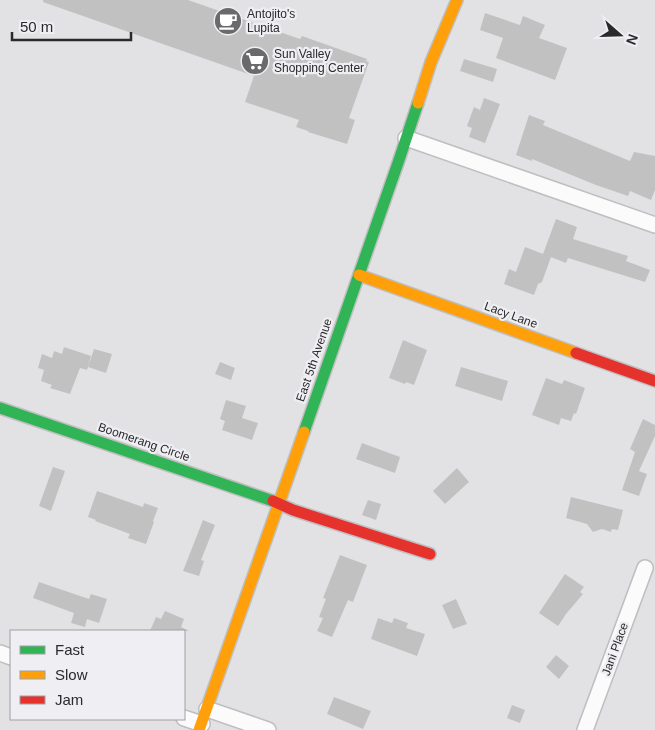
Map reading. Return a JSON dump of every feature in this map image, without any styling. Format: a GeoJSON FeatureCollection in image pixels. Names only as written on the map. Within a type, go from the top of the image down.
{"type":"FeatureCollection","features":[{"type":"Feature","properties":{"kind":"street","name":"East 5th Avenue"},"geometry":{"type":"LineString","coordinates":[[201,727],[359,275],[431,62],[457,0]]}},
{"type":"Feature","properties":{"kind":"street"},"geometry":{"type":"LineString","coordinates":[[406,138],[655,225]]}},
{"type":"Feature","properties":{"kind":"street","name":"Lacy Lane"},"geometry":{"type":"LineString","coordinates":[[359,275],[655,381]]}},
{"type":"Feature","properties":{"kind":"street","name":"Boomerang Circle"},"geometry":{"type":"LineString","coordinates":[[0,408],[279,503],[293,510],[430,554]]}},
{"type":"Feature","properties":{"kind":"street","name":"Jani Place"},"geometry":{"type":"LineString","coordinates":[[585,730],[646,568]]}},
{"type":"Feature","properties":{"kind":"street"},"geometry":{"type":"LineString","coordinates":[[207,709],[268,730]]}},
{"type":"Feature","properties":{"kind":"street"},"geometry":{"type":"LineString","coordinates":[[185,719],[201,727]]}},
{"type":"Feature","properties":{"kind":"building"},"geometry":{"type":"Polygon","coordinates":[[[43,0],[188,0],[300,39],[302,36],[367,59],[366,61],[369,62],[349,118],[355,120],[347,144],[296,127],[299,120],[245,102],[254,76],[43,2],[43,0]]]}},
{"type":"Feature","properties":{"kind":"building"},"geometry":{"type":"Polygon","coordinates":[[[485,13],[520,25],[523,16],[545,25],[539,38],[567,48],[555,80],[496,58],[503,38],[480,30],[485,13]]]}},
{"type":"Feature","properties":{"kind":"building"},"geometry":{"type":"Polygon","coordinates":[[[464,59],[497,69],[493,82],[460,71],[464,59]]]}},
{"type":"Feature","properties":{"kind":"building"},"geometry":{"type":"Polygon","coordinates":[[[484,98],[500,104],[485,143],[469,137],[472,128],[467,126],[474,107],[480,110],[484,98]]]}},
{"type":"Feature","properties":{"kind":"building"},"geometry":{"type":"Polygon","coordinates":[[[529,115],[545,121],[543,125],[630,161],[634,152],[655,156],[655,190],[651,200],[630,191],[628,196],[532,159],[532,161],[516,155],[529,115]]]}},
{"type":"Feature","properties":{"kind":"building"},"geometry":{"type":"Polygon","coordinates":[[[556,219],[577,227],[573,239],[628,256],[626,261],[650,270],[645,282],[568,258],[566,263],[543,254],[556,219]]]}},
{"type":"Feature","properties":{"kind":"building"},"geometry":{"type":"Polygon","coordinates":[[[525,247],[551,257],[542,282],[538,284],[534,295],[504,284],[509,269],[516,272],[525,247]]]}},
{"type":"Feature","properties":{"kind":"building"},"geometry":{"type":"Polygon","coordinates":[[[403,340],[427,350],[414,385],[389,378],[403,340]]]}},
{"type":"Feature","properties":{"kind":"building"},"geometry":{"type":"Polygon","coordinates":[[[64,347],[91,356],[87,370],[80,368],[70,394],[50,388],[52,385],[41,381],[44,370],[38,368],[42,354],[52,358],[54,351],[62,354],[64,347]]]}},
{"type":"Feature","properties":{"kind":"building"},"geometry":{"type":"Polygon","coordinates":[[[94,349],[112,354],[106,373],[88,367],[94,349]]]}},
{"type":"Feature","properties":{"kind":"building"},"geometry":{"type":"Polygon","coordinates":[[[220,362],[235,368],[231,380],[215,374],[220,362]]]}},
{"type":"Feature","properties":{"kind":"building"},"geometry":{"type":"Polygon","coordinates":[[[461,367],[508,381],[502,401],[455,386],[461,367]]]}},
{"type":"Feature","properties":{"kind":"building"},"geometry":{"type":"Polygon","coordinates":[[[546,378],[562,384],[564,380],[585,388],[576,414],[574,413],[571,421],[561,418],[559,425],[532,415],[546,378]]]}},
{"type":"Feature","properties":{"kind":"building"},"geometry":{"type":"Polygon","coordinates":[[[226,400],[246,406],[242,418],[258,423],[252,440],[222,430],[225,421],[220,419],[226,400]]]}},
{"type":"Feature","properties":{"kind":"building"},"geometry":{"type":"Polygon","coordinates":[[[643,419],[655,425],[655,436],[639,471],[647,474],[639,496],[622,490],[635,452],[630,449],[643,419]]]}},
{"type":"Feature","properties":{"kind":"building"},"geometry":{"type":"Polygon","coordinates":[[[362,443],[400,457],[395,473],[356,459],[362,443]]]}},
{"type":"Feature","properties":{"kind":"building"},"geometry":{"type":"Polygon","coordinates":[[[53,467],[65,471],[51,511],[39,506],[53,467]]]}},
{"type":"Feature","properties":{"kind":"building"},"geometry":{"type":"Polygon","coordinates":[[[457,468],[469,482],[445,504],[433,491],[457,468]]]}},
{"type":"Feature","properties":{"kind":"building"},"geometry":{"type":"Polygon","coordinates":[[[97,491],[143,507],[144,503],[158,508],[146,544],[128,538],[130,534],[88,517],[97,491]]]}},
{"type":"Feature","properties":{"kind":"building"},"geometry":{"type":"Polygon","coordinates":[[[571,497],[623,510],[618,530],[612,529],[611,532],[602,529],[593,532],[587,524],[566,518],[571,497]]]}},
{"type":"Feature","properties":{"kind":"building"},"geometry":{"type":"Polygon","coordinates":[[[368,500],[381,504],[376,520],[362,515],[368,500]]]}},
{"type":"Feature","properties":{"kind":"building"},"geometry":{"type":"Polygon","coordinates":[[[203,520],[215,525],[201,560],[204,561],[199,576],[183,571],[203,520]]]}},
{"type":"Feature","properties":{"kind":"building"},"geometry":{"type":"Polygon","coordinates":[[[340,555],[367,565],[353,602],[348,600],[332,637],[317,631],[323,618],[319,617],[326,599],[323,598],[340,555]]]}},
{"type":"Feature","properties":{"kind":"building"},"geometry":{"type":"Polygon","coordinates":[[[565,574],[584,587],[580,592],[583,594],[558,626],[539,613],[565,574]]]}},
{"type":"Feature","properties":{"kind":"building"},"geometry":{"type":"Polygon","coordinates":[[[39,582],[89,599],[91,594],[107,599],[99,623],[87,619],[85,627],[71,623],[74,613],[33,598],[39,582]]]}},
{"type":"Feature","properties":{"kind":"building"},"geometry":{"type":"Polygon","coordinates":[[[456,599],[467,624],[453,629],[442,605],[456,599]]]}},
{"type":"Feature","properties":{"kind":"building"},"geometry":{"type":"Polygon","coordinates":[[[165,611],[184,619],[181,627],[189,631],[150,630],[156,617],[161,619],[165,611]]]}},
{"type":"Feature","properties":{"kind":"building"},"geometry":{"type":"Polygon","coordinates":[[[378,618],[392,623],[394,618],[408,623],[406,628],[425,634],[417,656],[371,639],[378,618]]]}},
{"type":"Feature","properties":{"kind":"building"},"geometry":{"type":"Polygon","coordinates":[[[556,655],[569,666],[559,679],[546,667],[556,655]]]}},
{"type":"Feature","properties":{"kind":"building"},"geometry":{"type":"Polygon","coordinates":[[[334,697],[371,711],[363,729],[327,714],[334,697]]]}},
{"type":"Feature","properties":{"kind":"building"},"geometry":{"type":"Polygon","coordinates":[[[512,705],[525,710],[520,723],[507,718],[512,705]]]}},
{"type":"Feature","properties":{"kind":"traffic: fast"},"geometry":{"type":"LineString","coordinates":[[304,432],[418,103]]}},
{"type":"Feature","properties":{"kind":"traffic: fast"},"geometry":{"type":"LineString","coordinates":[[0,408],[273,501]]}},
{"type":"Feature","properties":{"kind":"traffic: slow"},"geometry":{"type":"LineString","coordinates":[[418,103],[431,62],[457,0]]}},
{"type":"Feature","properties":{"kind":"traffic: slow"},"geometry":{"type":"LineString","coordinates":[[359,275],[576,353]]}},
{"type":"Feature","properties":{"kind":"traffic: slow"},"geometry":{"type":"LineString","coordinates":[[199,730],[304,432]]}},
{"type":"Feature","properties":{"kind":"traffic: jam"},"geometry":{"type":"LineString","coordinates":[[576,353],[655,381]]}},
{"type":"Feature","properties":{"kind":"traffic: jam"},"geometry":{"type":"LineString","coordinates":[[273,501],[293,510],[430,554]]}},
{"type":"Feature","properties":{"kind":"place","name":"Antojito's Lupita"},"geometry":{"type":"Point","coordinates":[228,21]}},
{"type":"Feature","properties":{"kind":"place","name":"Sun Valley Shopping Center"},"geometry":{"type":"Point","coordinates":[255,61]}}]}
